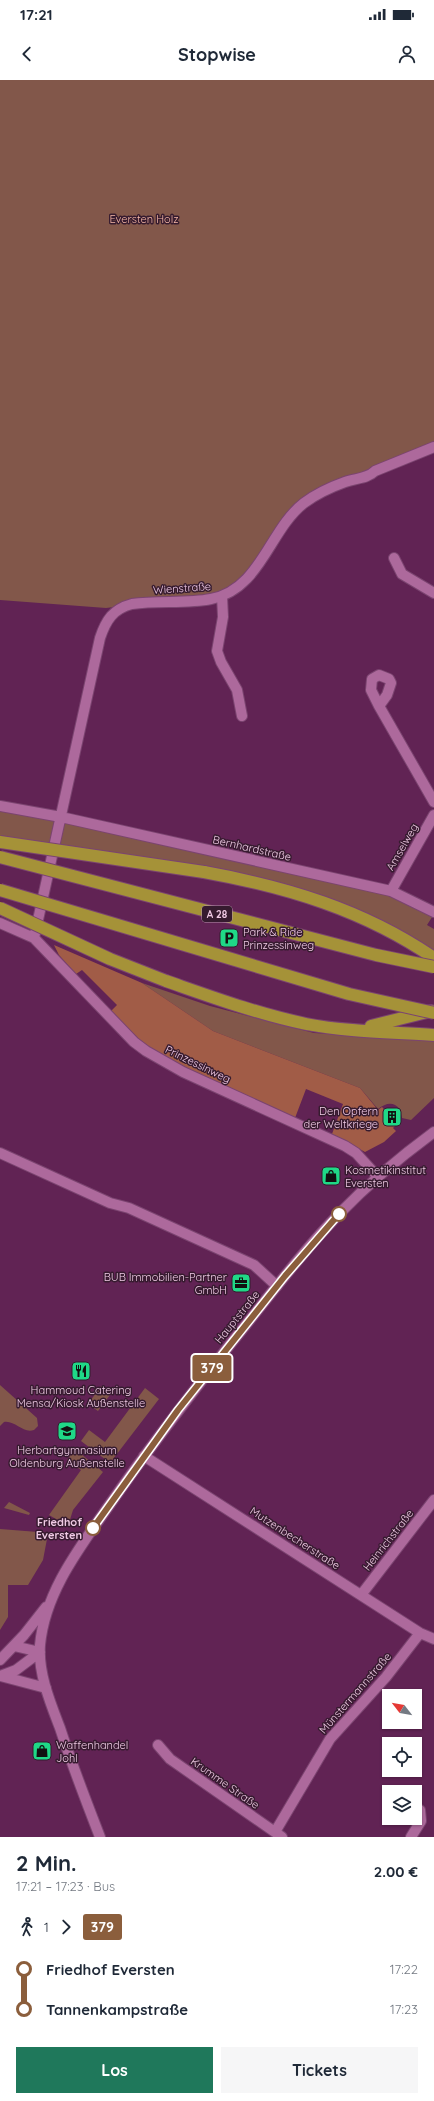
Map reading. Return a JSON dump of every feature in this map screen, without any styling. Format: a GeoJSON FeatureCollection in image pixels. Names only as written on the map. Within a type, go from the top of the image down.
{"type":"FeatureCollection","features":[{"type":"Feature","properties":{"kind":"highway"},"geometry":{"type":"LineString","coordinates":[[0,842],[204,872],[278,887],[332,904],[386,928],[434,958]]}},
{"type":"Feature","properties":{"kind":"highway","name":"A 28"},"geometry":{"type":"LineString","coordinates":[[0,857],[369,953],[434,967]]}},
{"type":"Feature","properties":{"kind":"highway"},"geometry":{"type":"LineString","coordinates":[[0,890],[349,994],[434,1012]]}},
{"type":"Feature","properties":{"kind":"highway"},"geometry":{"type":"LineString","coordinates":[[0,908],[110,960],[166,981],[278,1017],[326,1027],[434,1035]]}},
{"type":"Feature","properties":{"kind":"highway"},"geometry":{"type":"LineString","coordinates":[[356,1030],[434,1012]]}},
{"type":"Feature","properties":{"kind":"street","name":"Wienstraße"},"geometry":{"type":"LineString","coordinates":[[61,817],[100,638],[107,619],[122,606],[132,604],[210,600],[235,590],[247,579],[287,522],[303,503],[325,490],[346,481],[355,481],[371,475],[375,471],[434,447]]}},
{"type":"Feature","properties":{"kind":"street"},"geometry":{"type":"LineString","coordinates":[[394,558],[402,574],[434,593]]}},
{"type":"Feature","properties":{"kind":"street"},"geometry":{"type":"LineString","coordinates":[[222,596],[223,617],[217,651],[220,662],[237,690],[242,716]]}},
{"type":"Feature","properties":{"kind":"street"},"geometry":{"type":"LineString","coordinates":[[379,706],[434,802]]}},
{"type":"Feature","properties":{"kind":"street"},"geometry":{"type":"LineString","coordinates":[[0,806],[61,817],[34,938]]}},
{"type":"Feature","properties":{"kind":"street","name":"Amselweg"},"geometry":{"type":"LineString","coordinates":[[391,891],[434,815]]}},
{"type":"Feature","properties":{"kind":"street","name":"Bernhardstraße"},"geometry":{"type":"LineString","coordinates":[[61,817],[391,891],[434,912]]}},
{"type":"Feature","properties":{"kind":"street","name":"Prinzessinweg"},"geometry":{"type":"LineString","coordinates":[[0,923],[34,938],[134,1042],[146,1051],[183,1072],[345,1146],[356,1154],[377,1176]]}},
{"type":"Feature","properties":{"kind":"street","name":"Hauptstraße"},"geometry":{"type":"LineString","coordinates":[[100,1837],[77,1778],[46,1688],[40,1652],[43,1625],[51,1602],[71,1562],[144,1456],[277,1286],[315,1240],[377,1176],[434,1132]]}},
{"type":"Feature","properties":{"kind":"street"},"geometry":{"type":"LineString","coordinates":[[0,1153],[110,1203],[129,1208],[254,1265],[277,1286]]}},
{"type":"Feature","properties":{"kind":"street","name":"Mutzenbecherstraße"},"geometry":{"type":"LineString","coordinates":[[144,1456],[420,1633],[434,1639]]}},
{"type":"Feature","properties":{"kind":"street","name":"Heinrichstraße"},"geometry":{"type":"LineString","coordinates":[[361,1595],[434,1500]]}},
{"type":"Feature","properties":{"kind":"street"},"geometry":{"type":"LineString","coordinates":[[0,1660],[14,1646],[51,1602]]}},
{"type":"Feature","properties":{"kind":"street","name":"Münstermannstraße"},"geometry":{"type":"LineString","coordinates":[[278,1835],[330,1739],[386,1677],[420,1633]]}},
{"type":"Feature","properties":{"kind":"street"},"geometry":{"type":"LineString","coordinates":[[14,1646],[40,1652]]}},
{"type":"Feature","properties":{"kind":"street"},"geometry":{"type":"LineString","coordinates":[[0,1676],[16,1670],[40,1652]]}},
{"type":"Feature","properties":{"kind":"street"},"geometry":{"type":"LineString","coordinates":[[0,1676],[46,1688]]}},
{"type":"Feature","properties":{"kind":"street","name":"Krumme Straße"},"geometry":{"type":"LineString","coordinates":[[158,1745],[170,1759],[278,1835]]}},
{"type":"Feature","properties":{"kind":"street"},"geometry":{"type":"LineString","coordinates":[[411,1837],[418,1825]]}},
{"type":"Feature","properties":{"kind":"green space","name":"Eversten Holz"},"geometry":{"type":"Polygon","coordinates":[[[0,80],[434,80],[434,447],[303,503],[231,592],[106,608],[0,600],[0,80]]]}},
{"type":"Feature","properties":{"kind":"green space"},"geometry":{"type":"Polygon","coordinates":[[[0,806],[391,891],[434,914],[427,925],[434,929],[434,958],[303,894],[0,838],[0,806]]]}},
{"type":"Feature","properties":{"kind":"green space"},"geometry":{"type":"Polygon","coordinates":[[[142,983],[210,1006],[314,1033],[434,1040],[434,1098],[411,1120],[402,1118],[400,1109],[392,1104],[384,1105],[378,1109],[360,1088],[213,1031],[142,983]]]}},
{"type":"Feature","properties":{"kind":"green space"},"geometry":{"type":"Polygon","coordinates":[[[0,1385],[37,1418],[38,1426],[34,1430],[26,1430],[8,1422],[4,1422],[0,1426],[0,1385]]]}},
{"type":"Feature","properties":{"kind":"green space"},"geometry":{"type":"Polygon","coordinates":[[[101,1386],[113,1391],[98,1411],[88,1404],[101,1386]]]}},
{"type":"Feature","properties":{"kind":"green space"},"geometry":{"type":"Polygon","coordinates":[[[145,1388],[159,1399],[110,1463],[81,1441],[89,1430],[105,1442],[145,1388]]]}},
{"type":"Feature","properties":{"kind":"green space"},"geometry":{"type":"Polygon","coordinates":[[[75,1449],[103,1472],[73,1510],[68,1526],[49,1515],[81,1470],[67,1460],[75,1449]]]}},
{"type":"Feature","properties":{"kind":"green space"},"geometry":{"type":"Polygon","coordinates":[[[9,1502],[30,1513],[29,1515],[4,1508],[9,1502]]]}},
{"type":"Feature","properties":{"kind":"green space","name":"Friedhof Eversten"},"geometry":{"type":"Polygon","coordinates":[[[0,1529],[38,1532],[47,1539],[43,1560],[28,1585],[8,1585],[8,1617],[0,1630],[0,1529]]]}},
{"type":"Feature","properties":{"kind":"shaded area"},"geometry":{"type":"Polygon","coordinates":[[[54,945],[142,983],[213,1031],[360,1088],[378,1110],[382,1107],[397,1124],[393,1128],[396,1131],[384,1142],[365,1152],[332,1134],[343,1104],[306,1089],[295,1118],[168,1061],[136,1040],[111,1011],[117,1005],[82,970],[76,974],[59,955],[54,945]]]}},
{"type":"Feature","properties":{"kind":"bus line","name":"379"},"geometry":{"type":"LineString","coordinates":[[93,1528],[131,1473],[178,1410],[285,1276],[339,1214]]}},
{"type":"Feature","properties":{"kind":"place","name":"Park & Ride Prinzessinweg"},"geometry":{"type":"Point","coordinates":[229,938]}},
{"type":"Feature","properties":{"kind":"place","name":"Den Opfern der Weltkriege"},"geometry":{"type":"Point","coordinates":[392,1117]}},
{"type":"Feature","properties":{"kind":"place","name":"Kosmetikinstitut Eversten"},"geometry":{"type":"Point","coordinates":[331,1176]}},
{"type":"Feature","properties":{"kind":"place","name":"BUB Immobilien-Partner GmbH"},"geometry":{"type":"Point","coordinates":[241,1283]}},
{"type":"Feature","properties":{"kind":"place","name":"Hammoud Catering Mensa/Kiosk Außenstelle"},"geometry":{"type":"Point","coordinates":[81,1371]}},
{"type":"Feature","properties":{"kind":"place","name":"Herbartgymnasium Oldenburg Außenstelle"},"geometry":{"type":"Point","coordinates":[67,1431]}},
{"type":"Feature","properties":{"kind":"place","name":"Friedhof Eversten"},"geometry":{"type":"Point","coordinates":[93,1528]}},
{"type":"Feature","properties":{"kind":"place","name":"Waffenhandel Johl"},"geometry":{"type":"Point","coordinates":[42,1751]}}]}
